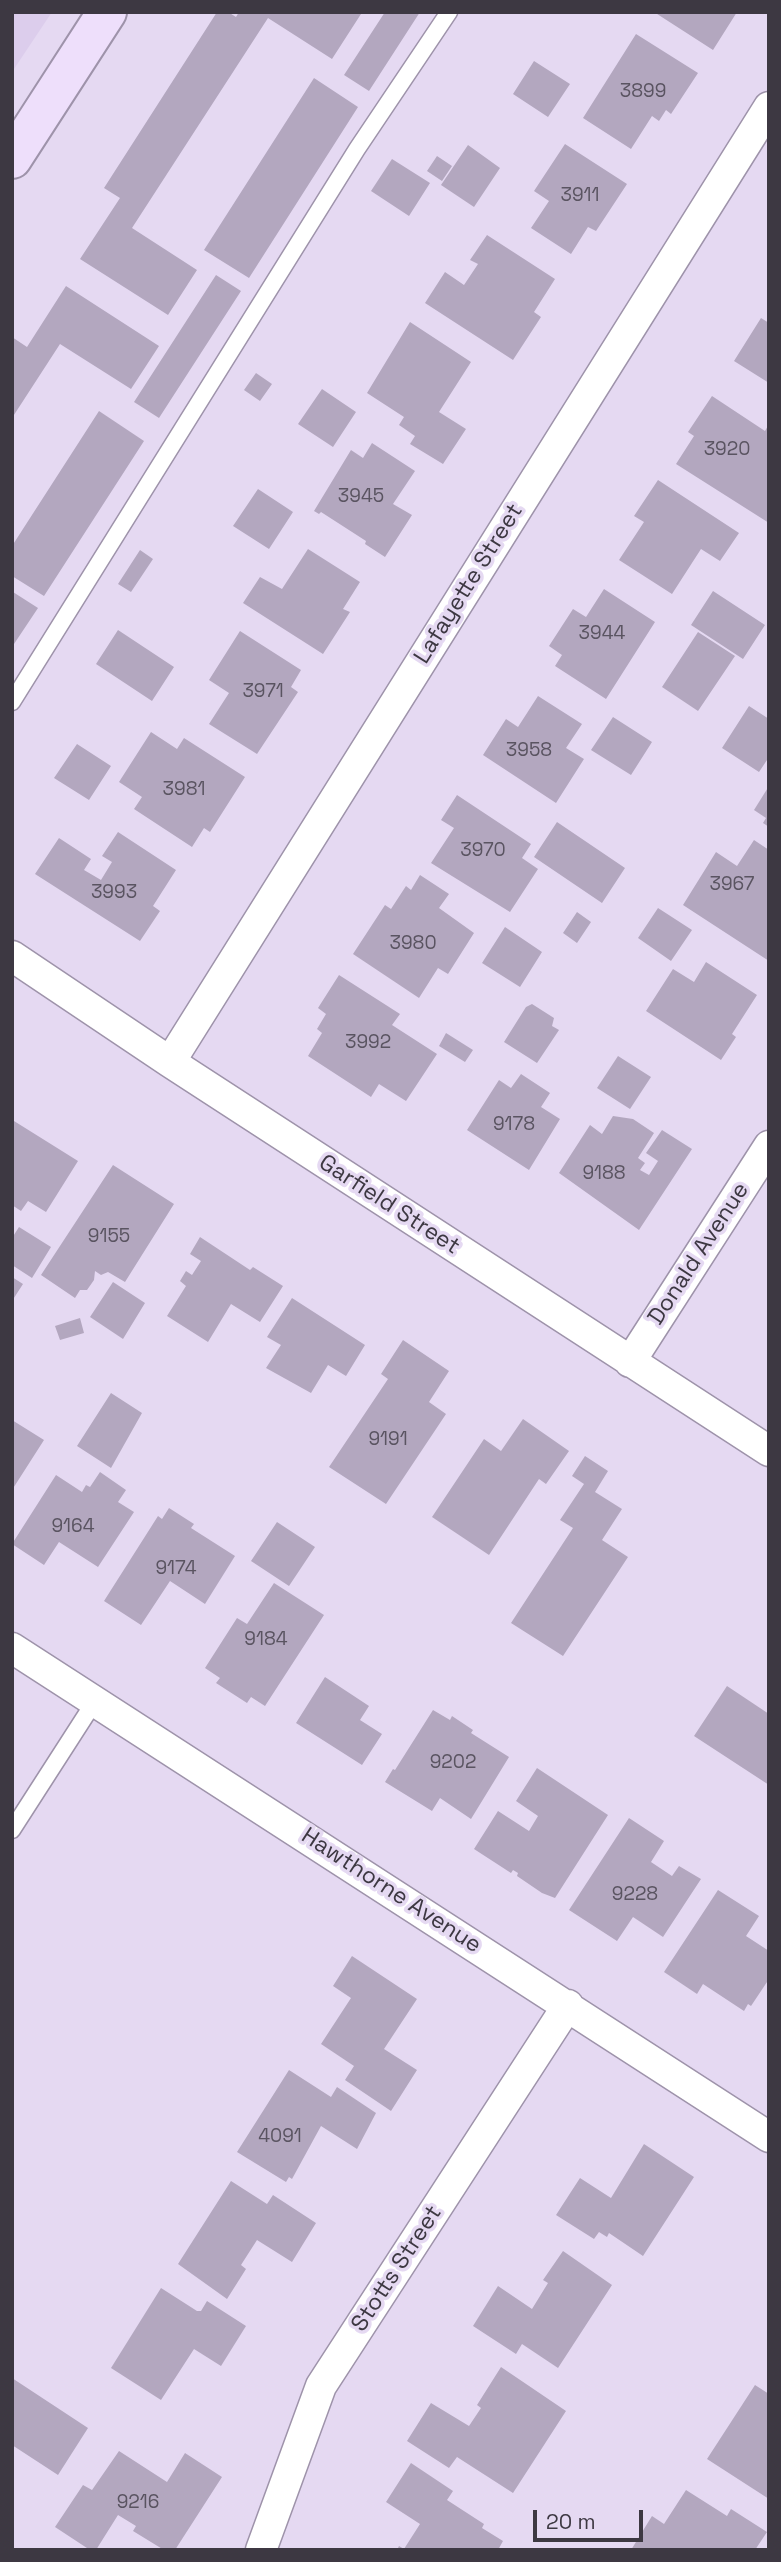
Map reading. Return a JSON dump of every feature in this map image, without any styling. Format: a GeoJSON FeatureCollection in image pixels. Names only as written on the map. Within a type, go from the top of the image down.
{"type":"FeatureCollection","features":[{"type":"Feature","properties":{"kind":"main road"},"geometry":{"type":"LineString","coordinates":[[12,159],[107,12]]}},
{"type":"Feature","properties":{"kind":"street","name":"Lafayette Street"},"geometry":{"type":"LineString","coordinates":[[170,1062],[769,107]]}},
{"type":"Feature","properties":{"kind":"street","name":"Garfield Street"},"geometry":{"type":"LineString","coordinates":[[12,956],[170,1062],[769,1451]]}},
{"type":"Feature","properties":{"kind":"street","name":"Donald Avenue"},"geometry":{"type":"LineString","coordinates":[[629,1362],[769,1146]]}},
{"type":"Feature","properties":{"kind":"street","name":"Hawthorne Avenue"},"geometry":{"type":"LineString","coordinates":[[12,1648],[769,2137]]}},
{"type":"Feature","properties":{"kind":"street","name":"Stotts Street"},"geometry":{"type":"LineString","coordinates":[[261,2550],[321,2386],[568,2005]]}},
{"type":"Feature","properties":{"kind":"lane"},"geometry":{"type":"LineString","coordinates":[[12,702],[357,149],[449,12]]}},
{"type":"Feature","properties":{"kind":"lane"},"geometry":{"type":"LineString","coordinates":[[12,1830],[95,1701]]}},
{"type":"Feature","properties":{"kind":"shaded area"},"geometry":{"type":"Polygon","coordinates":[[[12,12],[52,12],[12,72],[12,12]]]}},
{"type":"Feature","properties":{"kind":"building"},"geometry":{"type":"Polygon","coordinates":[[[217,12],[228,12],[236,17],[239,12],[361,14],[332,59],[268,18],[132,228],[197,270],[168,315],[80,259],[120,198],[104,188],[217,12]]]}},
{"type":"Feature","properties":{"kind":"building"},"geometry":{"type":"Polygon","coordinates":[[[385,12],[420,12],[369,91],[344,75],[385,12]]]}},
{"type":"Feature","properties":{"kind":"building"},"geometry":{"type":"Polygon","coordinates":[[[654,12],[737,12],[713,50],[654,12]]]}},
{"type":"Feature","properties":{"kind":"building"},"geometry":{"type":"Polygon","coordinates":[[[636,34],[698,73],[671,114],[666,110],[659,121],[652,116],[631,149],[583,118],[636,34]]]}},
{"type":"Feature","properties":{"kind":"building"},"geometry":{"type":"Polygon","coordinates":[[[534,61],[570,84],[548,117],[513,94],[534,61]]]}},
{"type":"Feature","properties":{"kind":"building"},"geometry":{"type":"Polygon","coordinates":[[[314,78],[358,107],[249,278],[204,250],[314,78]]]}},
{"type":"Feature","properties":{"kind":"building"},"geometry":{"type":"Polygon","coordinates":[[[565,144],[627,184],[596,231],[588,227],[571,254],[531,228],[549,201],[534,191],[565,144]]]}},
{"type":"Feature","properties":{"kind":"building"},"geometry":{"type":"Polygon","coordinates":[[[468,145],[500,168],[474,207],[441,185],[468,145]]]}},
{"type":"Feature","properties":{"kind":"building"},"geometry":{"type":"Polygon","coordinates":[[[437,156],[452,166],[442,181],[427,171],[437,156]]]}},
{"type":"Feature","properties":{"kind":"building"},"geometry":{"type":"Polygon","coordinates":[[[392,159],[430,183],[409,216],[371,191],[392,159]]]}},
{"type":"Feature","properties":{"kind":"building"},"geometry":{"type":"Polygon","coordinates":[[[487,235],[555,279],[534,312],[541,317],[513,360],[425,303],[445,272],[464,285],[478,264],[470,260],[487,235]]]}},
{"type":"Feature","properties":{"kind":"building"},"geometry":{"type":"Polygon","coordinates":[[[216,275],[241,291],[159,418],[134,402],[216,275]]]}},
{"type":"Feature","properties":{"kind":"building"},"geometry":{"type":"Polygon","coordinates":[[[66,286],[159,346],[131,389],[60,344],[12,418],[12,337],[27,347],[66,286]]]}},
{"type":"Feature","properties":{"kind":"building"},"geometry":{"type":"Polygon","coordinates":[[[761,318],[769,323],[769,383],[734,361],[761,318]]]}},
{"type":"Feature","properties":{"kind":"building"},"geometry":{"type":"Polygon","coordinates":[[[410,322],[471,362],[439,412],[466,429],[443,464],[410,444],[415,436],[399,425],[404,417],[367,393],[410,322]]]}},
{"type":"Feature","properties":{"kind":"building"},"geometry":{"type":"Polygon","coordinates":[[[256,373],[272,384],[260,401],[244,390],[256,373]]]}},
{"type":"Feature","properties":{"kind":"building"},"geometry":{"type":"Polygon","coordinates":[[[322,389],[356,412],[333,447],[298,424],[322,389]]]}},
{"type":"Feature","properties":{"kind":"building"},"geometry":{"type":"Polygon","coordinates":[[[712,396],[765,431],[769,424],[769,523],[676,464],[694,436],[688,432],[712,396]]]}},
{"type":"Feature","properties":{"kind":"building"},"geometry":{"type":"Polygon","coordinates":[[[99,411],[144,441],[44,596],[12,576],[12,546],[99,411]]]}},
{"type":"Feature","properties":{"kind":"building"},"geometry":{"type":"Polygon","coordinates":[[[372,443],[415,471],[393,504],[412,515],[385,557],[365,544],[366,541],[321,512],[319,514],[314,511],[351,450],[363,458],[372,443]]]}},
{"type":"Feature","properties":{"kind":"building"},"geometry":{"type":"Polygon","coordinates":[[[658,480],[739,533],[720,561],[701,549],[672,594],[619,560],[644,522],[634,516],[658,480]]]}},
{"type":"Feature","properties":{"kind":"building"},"geometry":{"type":"Polygon","coordinates":[[[258,489],[293,512],[269,549],[233,526],[258,489]]]}},
{"type":"Feature","properties":{"kind":"building"},"geometry":{"type":"Polygon","coordinates":[[[308,549],[360,582],[343,609],[350,612],[323,654],[243,603],[260,577],[282,589],[308,549]]]}},
{"type":"Feature","properties":{"kind":"building"},"geometry":{"type":"Polygon","coordinates":[[[140,550],[153,559],[131,592],[118,584],[140,550]]]}},
{"type":"Feature","properties":{"kind":"building"},"geometry":{"type":"Polygon","coordinates":[[[604,589],[655,622],[606,699],[555,666],[562,655],[549,646],[573,609],[586,617],[604,589]]]}},
{"type":"Feature","properties":{"kind":"building"},"geometry":{"type":"Polygon","coordinates":[[[713,591],[765,625],[743,659],[691,625],[713,591]]]}},
{"type":"Feature","properties":{"kind":"building"},"geometry":{"type":"Polygon","coordinates":[[[12,593],[38,608],[12,647],[12,593]]]}},
{"type":"Feature","properties":{"kind":"building"},"geometry":{"type":"Polygon","coordinates":[[[118,630],[174,667],[152,701],[96,664],[118,630]]]}},
{"type":"Feature","properties":{"kind":"building"},"geometry":{"type":"Polygon","coordinates":[[[240,631],[301,670],[291,687],[298,692],[257,754],[209,724],[229,693],[209,680],[240,631]]]}},
{"type":"Feature","properties":{"kind":"building"},"geometry":{"type":"Polygon","coordinates":[[[698,632],[735,656],[698,711],[662,687],[698,632]]]}},
{"type":"Feature","properties":{"kind":"building"},"geometry":{"type":"Polygon","coordinates":[[[538,696],[582,724],[566,748],[584,759],[556,803],[483,755],[506,719],[518,727],[538,696]]]}},
{"type":"Feature","properties":{"kind":"building"},"geometry":{"type":"Polygon","coordinates":[[[749,706],[769,719],[769,757],[759,772],[722,748],[749,706]]]}},
{"type":"Feature","properties":{"kind":"building"},"geometry":{"type":"Polygon","coordinates":[[[613,717],[652,742],[631,775],[591,750],[613,717]]]}},
{"type":"Feature","properties":{"kind":"building"},"geometry":{"type":"Polygon","coordinates":[[[151,732],[177,749],[184,738],[245,777],[210,832],[204,828],[192,847],[134,809],[142,797],[119,782],[151,732]]]}},
{"type":"Feature","properties":{"kind":"building"},"geometry":{"type":"Polygon","coordinates":[[[77,744],[111,766],[89,800],[54,778],[77,744]]]}},
{"type":"Feature","properties":{"kind":"building"},"geometry":{"type":"Polygon","coordinates":[[[769,786],[769,827],[763,823],[766,818],[754,810],[769,786]]]}},
{"type":"Feature","properties":{"kind":"building"},"geometry":{"type":"Polygon","coordinates":[[[457,795],[531,844],[522,858],[538,869],[510,912],[431,863],[454,828],[441,820],[457,795]]]}},
{"type":"Feature","properties":{"kind":"building"},"geometry":{"type":"Polygon","coordinates":[[[557,822],[625,868],[602,903],[534,857],[557,822]]]}},
{"type":"Feature","properties":{"kind":"building"},"geometry":{"type":"Polygon","coordinates":[[[118,832],[176,870],[153,906],[160,911],[140,941],[35,874],[59,838],[91,859],[84,870],[101,880],[112,862],[102,856],[118,832]]]}},
{"type":"Feature","properties":{"kind":"building"},"geometry":{"type":"Polygon","coordinates":[[[754,840],[769,850],[769,961],[683,905],[716,852],[737,866],[754,840]]]}},
{"type":"Feature","properties":{"kind":"building"},"geometry":{"type":"Polygon","coordinates":[[[420,875],[449,894],[439,908],[474,933],[448,974],[438,968],[419,998],[353,954],[385,905],[391,909],[406,886],[411,890],[420,875]]]}},
{"type":"Feature","properties":{"kind":"building"},"geometry":{"type":"Polygon","coordinates":[[[658,908],[692,930],[671,961],[638,938],[658,908]]]}},
{"type":"Feature","properties":{"kind":"building"},"geometry":{"type":"Polygon","coordinates":[[[577,912],[591,922],[577,943],[563,933],[577,912]]]}},
{"type":"Feature","properties":{"kind":"building"},"geometry":{"type":"Polygon","coordinates":[[[505,927],[542,952],[520,987],[482,963],[505,927]]]}},
{"type":"Feature","properties":{"kind":"building"},"geometry":{"type":"Polygon","coordinates":[[[706,962],[757,995],[732,1034],[736,1037],[721,1060],[646,1011],[673,969],[694,982],[706,962]]]}},
{"type":"Feature","properties":{"kind":"building"},"geometry":{"type":"Polygon","coordinates":[[[339,975],[400,1014],[392,1025],[437,1054],[406,1101],[379,1084],[371,1097],[308,1056],[322,1033],[317,1029],[326,1014],[318,1008],[339,975]]]}},
{"type":"Feature","properties":{"kind":"building"},"geometry":{"type":"Polygon","coordinates":[[[532,1004],[554,1018],[552,1026],[559,1030],[537,1063],[504,1042],[526,1007],[532,1004]]]}},
{"type":"Feature","properties":{"kind":"building"},"geometry":{"type":"Polygon","coordinates":[[[446,1033],[473,1050],[465,1062],[439,1046],[446,1033]]]}},
{"type":"Feature","properties":{"kind":"building"},"geometry":{"type":"Polygon","coordinates":[[[618,1056],[651,1077],[630,1109],[597,1088],[618,1056]]]}},
{"type":"Feature","properties":{"kind":"building"},"geometry":{"type":"Polygon","coordinates":[[[521,1074],[550,1093],[541,1107],[560,1119],[529,1170],[467,1130],[499,1080],[511,1088],[521,1074]]]}},
{"type":"Feature","properties":{"kind":"building"},"geometry":{"type":"Polygon","coordinates":[[[613,1116],[633,1119],[654,1133],[638,1158],[645,1163],[640,1170],[649,1175],[658,1161],[646,1153],[662,1130],[692,1149],[639,1230],[559,1173],[590,1125],[602,1134],[613,1116]]]}},
{"type":"Feature","properties":{"kind":"building"},"geometry":{"type":"Polygon","coordinates":[[[14,1121],[78,1161],[46,1212],[28,1201],[21,1211],[12,1205],[14,1121]]]}},
{"type":"Feature","properties":{"kind":"building"},"geometry":{"type":"Polygon","coordinates":[[[113,1165],[174,1204],[125,1282],[108,1272],[101,1275],[95,1271],[94,1280],[87,1290],[80,1290],[75,1298],[41,1275],[113,1165]]]}},
{"type":"Feature","properties":{"kind":"building"},"geometry":{"type":"Polygon","coordinates":[[[19,1227],[51,1247],[32,1278],[12,1265],[12,1238],[19,1227]]]}},
{"type":"Feature","properties":{"kind":"building"},"geometry":{"type":"Polygon","coordinates":[[[200,1237],[250,1270],[253,1267],[283,1286],[260,1322],[231,1304],[208,1342],[167,1316],[186,1286],[180,1281],[186,1271],[192,1275],[201,1261],[190,1254],[200,1237]]]}},
{"type":"Feature","properties":{"kind":"building"},"geometry":{"type":"Polygon","coordinates":[[[12,1277],[23,1284],[12,1301],[12,1277]]]}},
{"type":"Feature","properties":{"kind":"building"},"geometry":{"type":"Polygon","coordinates":[[[113,1282],[145,1303],[123,1339],[90,1317],[113,1282]]]}},
{"type":"Feature","properties":{"kind":"building"},"geometry":{"type":"Polygon","coordinates":[[[292,1298],[365,1345],[346,1376],[328,1365],[311,1393],[266,1368],[281,1345],[267,1337],[292,1298]]]}},
{"type":"Feature","properties":{"kind":"building"},"geometry":{"type":"Polygon","coordinates":[[[80,1318],[84,1333],[60,1340],[55,1326],[80,1318]]]}},
{"type":"Feature","properties":{"kind":"building"},"geometry":{"type":"Polygon","coordinates":[[[403,1340],[449,1371],[429,1402],[446,1414],[386,1504],[329,1467],[388,1379],[381,1374],[403,1340]]]}},
{"type":"Feature","properties":{"kind":"building"},"geometry":{"type":"Polygon","coordinates":[[[111,1393],[142,1413],[111,1468],[77,1446],[111,1393]]]}},
{"type":"Feature","properties":{"kind":"building"},"geometry":{"type":"Polygon","coordinates":[[[523,1419],[569,1451],[546,1484],[539,1479],[489,1555],[432,1517],[484,1439],[501,1451],[523,1419]]]}},
{"type":"Feature","properties":{"kind":"building"},"geometry":{"type":"Polygon","coordinates":[[[12,1420],[44,1440],[12,1490],[12,1420]]]}},
{"type":"Feature","properties":{"kind":"building"},"geometry":{"type":"Polygon","coordinates":[[[585,1456],[608,1471],[595,1492],[622,1509],[602,1540],[628,1557],[563,1656],[511,1623],[573,1528],[560,1520],[584,1484],[572,1476],[585,1456]]]}},
{"type":"Feature","properties":{"kind":"building"},"geometry":{"type":"Polygon","coordinates":[[[100,1472],[126,1490],[118,1502],[134,1512],[98,1567],[59,1542],[44,1565],[12,1544],[56,1475],[82,1492],[86,1485],[90,1487],[100,1472]]]}},
{"type":"Feature","properties":{"kind":"building"},"geometry":{"type":"Polygon","coordinates":[[[169,1508],[194,1524],[191,1528],[235,1556],[205,1604],[170,1581],[141,1625],[104,1601],[158,1516],[162,1519],[169,1508]]]}},
{"type":"Feature","properties":{"kind":"building"},"geometry":{"type":"Polygon","coordinates":[[[277,1522],[315,1547],[289,1586],[251,1561],[277,1522]]]}},
{"type":"Feature","properties":{"kind":"building"},"geometry":{"type":"Polygon","coordinates":[[[274,1583],[324,1615],[265,1706],[251,1697],[247,1703],[216,1683],[220,1678],[205,1668],[237,1618],[247,1624],[274,1583]]]}},
{"type":"Feature","properties":{"kind":"building"},"geometry":{"type":"Polygon","coordinates":[[[325,1677],[369,1706],[360,1720],[382,1734],[362,1765],[296,1723],[325,1677]]]}},
{"type":"Feature","properties":{"kind":"building"},"geometry":{"type":"Polygon","coordinates":[[[727,1686],[769,1714],[769,1785],[694,1736],[727,1686]]]}},
{"type":"Feature","properties":{"kind":"building"},"geometry":{"type":"Polygon","coordinates":[[[433,1710],[450,1720],[452,1716],[473,1730],[471,1733],[509,1757],[471,1819],[440,1798],[432,1811],[385,1782],[433,1710]]]}},
{"type":"Feature","properties":{"kind":"building"},"geometry":{"type":"Polygon","coordinates":[[[537,1768],[608,1815],[555,1898],[542,1893],[517,1876],[518,1873],[513,1870],[511,1873],[474,1849],[498,1811],[529,1831],[538,1816],[516,1801],[537,1768]]]}},
{"type":"Feature","properties":{"kind":"building"},"geometry":{"type":"Polygon","coordinates":[[[629,1818],[664,1841],[651,1862],[672,1876],[679,1866],[701,1879],[663,1937],[633,1917],[617,1941],[569,1910],[629,1818]]]}},
{"type":"Feature","properties":{"kind":"building"},"geometry":{"type":"Polygon","coordinates":[[[718,1890],[759,1916],[746,1936],[769,1951],[769,1979],[751,2006],[748,2004],[744,2011],[703,1984],[697,1994],[664,1972],[718,1890]]]}},
{"type":"Feature","properties":{"kind":"building"},"geometry":{"type":"Polygon","coordinates":[[[352,1956],[417,1999],[384,2049],[417,2070],[391,2111],[345,2080],[354,2066],[321,2044],[351,1998],[333,1986],[352,1956]]]}},
{"type":"Feature","properties":{"kind":"building"},"geometry":{"type":"Polygon","coordinates":[[[289,2070],[331,2097],[337,2087],[376,2113],[357,2149],[321,2126],[292,2179],[289,2177],[286,2182],[237,2152],[289,2070]]]}},
{"type":"Feature","properties":{"kind":"building"},"geometry":{"type":"Polygon","coordinates":[[[644,2144],[694,2177],[643,2256],[609,2233],[607,2237],[599,2232],[594,2239],[556,2215],[580,2178],[611,2198],[644,2144]]]}},
{"type":"Feature","properties":{"kind":"building"},"geometry":{"type":"Polygon","coordinates":[[[231,2181],[267,2204],[273,2195],[316,2223],[292,2262],[257,2240],[241,2265],[246,2269],[227,2299],[178,2264],[231,2181]]]}},
{"type":"Feature","properties":{"kind":"building"},"geometry":{"type":"Polygon","coordinates":[[[563,2251],[612,2285],[558,2368],[522,2344],[516,2354],[473,2326],[498,2286],[532,2309],[548,2283],[543,2280],[563,2251]]]}},
{"type":"Feature","properties":{"kind":"building"},"geometry":{"type":"Polygon","coordinates":[[[161,2288],[197,2311],[201,2311],[207,2301],[246,2326],[221,2366],[194,2349],[161,2400],[111,2368],[161,2288]]]}},
{"type":"Feature","properties":{"kind":"building"},"geometry":{"type":"Polygon","coordinates":[[[501,2367],[566,2411],[513,2493],[457,2457],[449,2468],[407,2441],[431,2403],[469,2426],[481,2408],[477,2405],[501,2367]]]}},
{"type":"Feature","properties":{"kind":"building"},"geometry":{"type":"Polygon","coordinates":[[[12,2378],[88,2428],[58,2475],[12,2445],[12,2378]]]}},
{"type":"Feature","properties":{"kind":"building"},"geometry":{"type":"Polygon","coordinates":[[[755,2385],[769,2394],[769,2499],[707,2459],[755,2385]]]}},
{"type":"Feature","properties":{"kind":"building"},"geometry":{"type":"Polygon","coordinates":[[[119,2451],[167,2482],[185,2453],[222,2477],[175,2550],[164,2550],[133,2531],[136,2526],[118,2515],[96,2550],[90,2550],[55,2527],[83,2485],[92,2490],[119,2451]]]}},
{"type":"Feature","properties":{"kind":"building"},"geometry":{"type":"Polygon","coordinates":[[[411,2463],[453,2491],[447,2500],[484,2524],[482,2528],[503,2541],[498,2550],[397,2550],[399,2546],[404,2549],[420,2524],[386,2502],[411,2463]]]}},
{"type":"Feature","properties":{"kind":"building"},"geometry":{"type":"Polygon","coordinates":[[[686,2490],[727,2516],[731,2509],[767,2532],[755,2550],[631,2550],[652,2516],[664,2524],[686,2490]]]}}]}
